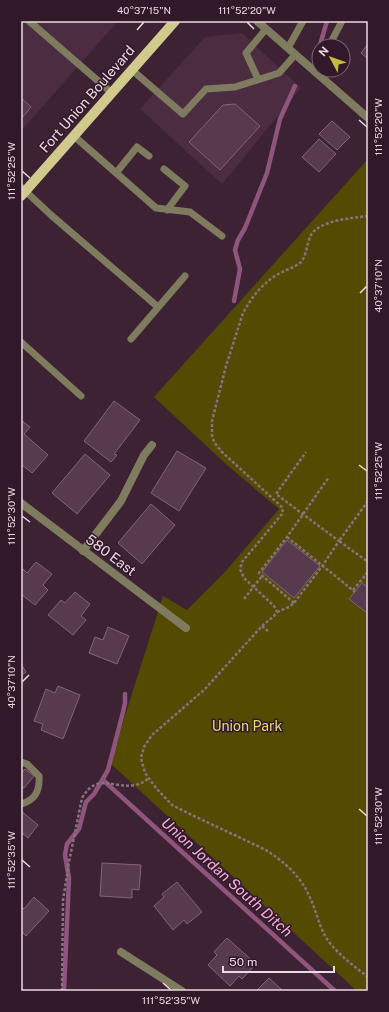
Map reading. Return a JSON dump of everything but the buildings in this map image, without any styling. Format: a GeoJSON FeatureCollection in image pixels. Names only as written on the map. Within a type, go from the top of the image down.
{"type":"FeatureCollection","features":[{"type":"Feature","properties":{"kind":"main road","name":"Fort Union Boulevard"},"geometry":{"type":"LineString","coordinates":[[23,191],[74,136],[175,21]]}},
{"type":"Feature","properties":{"kind":"street"},"geometry":{"type":"LineString","coordinates":[[257,21],[295,55],[311,65]]}},
{"type":"Feature","properties":{"kind":"street"},"geometry":{"type":"LineString","coordinates":[[326,78],[368,118]]}},
{"type":"Feature","properties":{"kind":"street"},"geometry":{"type":"LineString","coordinates":[[83,551],[121,501],[144,455],[152,445]]}},
{"type":"Feature","properties":{"kind":"street","name":"580 East"},"geometry":{"type":"LineString","coordinates":[[21,503],[186,628]]}},
{"type":"Feature","properties":{"kind":"street"},"geometry":{"type":"LineString","coordinates":[[121,952],[182,991]]}},
{"type":"Feature","properties":{"kind":"lane"},"geometry":{"type":"LineString","coordinates":[[29,21],[112,93]]}},
{"type":"Feature","properties":{"kind":"lane"},"geometry":{"type":"LineString","coordinates":[[288,48],[303,21]]}},
{"type":"Feature","properties":{"kind":"lane"},"geometry":{"type":"LineString","coordinates":[[333,38],[342,21]]}},
{"type":"Feature","properties":{"kind":"lane"},"geometry":{"type":"LineString","coordinates":[[258,79],[246,53],[266,29]]}},
{"type":"Feature","properties":{"kind":"lane"},"geometry":{"type":"LineString","coordinates":[[132,70],[182,114],[206,89],[235,87],[279,73],[295,55]]}},
{"type":"Feature","properties":{"kind":"lane"},"geometry":{"type":"LineString","coordinates":[[74,136],[156,208],[190,212],[222,236]]}},
{"type":"Feature","properties":{"kind":"lane"},"geometry":{"type":"LineString","coordinates":[[116,173],[137,147],[149,156]]}},
{"type":"Feature","properties":{"kind":"lane"},"geometry":{"type":"LineString","coordinates":[[164,169],[185,186],[167,210]]}},
{"type":"Feature","properties":{"kind":"lane"},"geometry":{"type":"LineString","coordinates":[[23,191],[158,307]]}},
{"type":"Feature","properties":{"kind":"lane"},"geometry":{"type":"LineString","coordinates":[[131,339],[185,276]]}},
{"type":"Feature","properties":{"kind":"lane"},"geometry":{"type":"LineString","coordinates":[[21,342],[81,396]]}},
{"type":"Feature","properties":{"kind":"lane"},"geometry":{"type":"LineString","coordinates":[[21,762],[28,764],[39,776],[39,786],[35,797],[21,804]]}},
{"type":"Feature","properties":{"kind":"path"},"geometry":{"type":"LineString","coordinates":[[277,612],[274,606],[244,578],[240,569],[241,565],[280,518],[283,511],[280,504],[222,452],[214,442],[212,435],[212,422],[226,366],[243,313],[256,292],[280,273],[298,265],[303,259],[310,237],[318,229],[324,225],[336,221],[368,216]]}},
{"type":"Feature","properties":{"kind":"path"},"geometry":{"type":"LineString","coordinates":[[306,452],[276,494],[368,562]]}},
{"type":"Feature","properties":{"kind":"path"},"geometry":{"type":"LineString","coordinates":[[294,603],[259,573],[288,537],[329,477]]}},
{"type":"Feature","properties":{"kind":"path"},"geometry":{"type":"LineString","coordinates":[[368,501],[294,603],[277,612],[262,626],[213,681],[159,727],[147,741],[141,758],[145,773],[156,788],[172,805],[192,816],[257,845],[273,854],[287,866],[300,879],[305,888],[328,941],[343,957],[368,977]]}},
{"type":"Feature","properties":{"kind":"path"},"geometry":{"type":"LineString","coordinates":[[364,506],[368,508]]}},
{"type":"Feature","properties":{"kind":"path"},"geometry":{"type":"LineString","coordinates":[[288,537],[354,591],[368,572]]}},
{"type":"Feature","properties":{"kind":"path"},"geometry":{"type":"LineString","coordinates":[[244,599],[262,576]]}},
{"type":"Feature","properties":{"kind":"path"},"geometry":{"type":"LineString","coordinates":[[262,626],[268,631]]}},
{"type":"Feature","properties":{"kind":"path"},"geometry":{"type":"LineString","coordinates":[[62,991],[63,900],[82,798],[90,787],[99,783],[115,783],[130,786],[140,784],[149,778]]}},
{"type":"Feature","properties":{"kind":"shaded area"},"geometry":{"type":"Polygon","coordinates":[[[21,21],[118,21],[21,131],[21,21]]]}},
{"type":"Feature","properties":{"kind":"shaded area"},"geometry":{"type":"Polygon","coordinates":[[[242,33],[301,88],[222,184],[140,109],[205,37],[242,33]]]}},
{"type":"Feature","properties":{"kind":"green space","name":"Union Park"},"geometry":{"type":"Polygon","coordinates":[[[368,159],[368,991],[357,991],[110,763],[163,596],[187,610],[225,572],[279,509],[228,466],[154,397],[368,159]]]}},
{"type":"Feature","properties":{"kind":"waterway"},"geometry":{"type":"LineString","coordinates":[[322,38],[327,21]]}},
{"type":"Feature","properties":{"kind":"waterway"},"geometry":{"type":"LineString","coordinates":[[234,301],[240,269],[235,250],[267,173],[280,119],[295,86]]}},
{"type":"Feature","properties":{"kind":"waterway"},"geometry":{"type":"LineString","coordinates":[[64,991],[69,878],[65,855],[67,844],[79,829],[86,802],[94,794],[108,770],[123,712],[125,694]]}},
{"type":"Feature","properties":{"kind":"waterway","name":"Union Jordan South Ditch"},"geometry":{"type":"LineString","coordinates":[[103,780],[335,991]]}}]}
